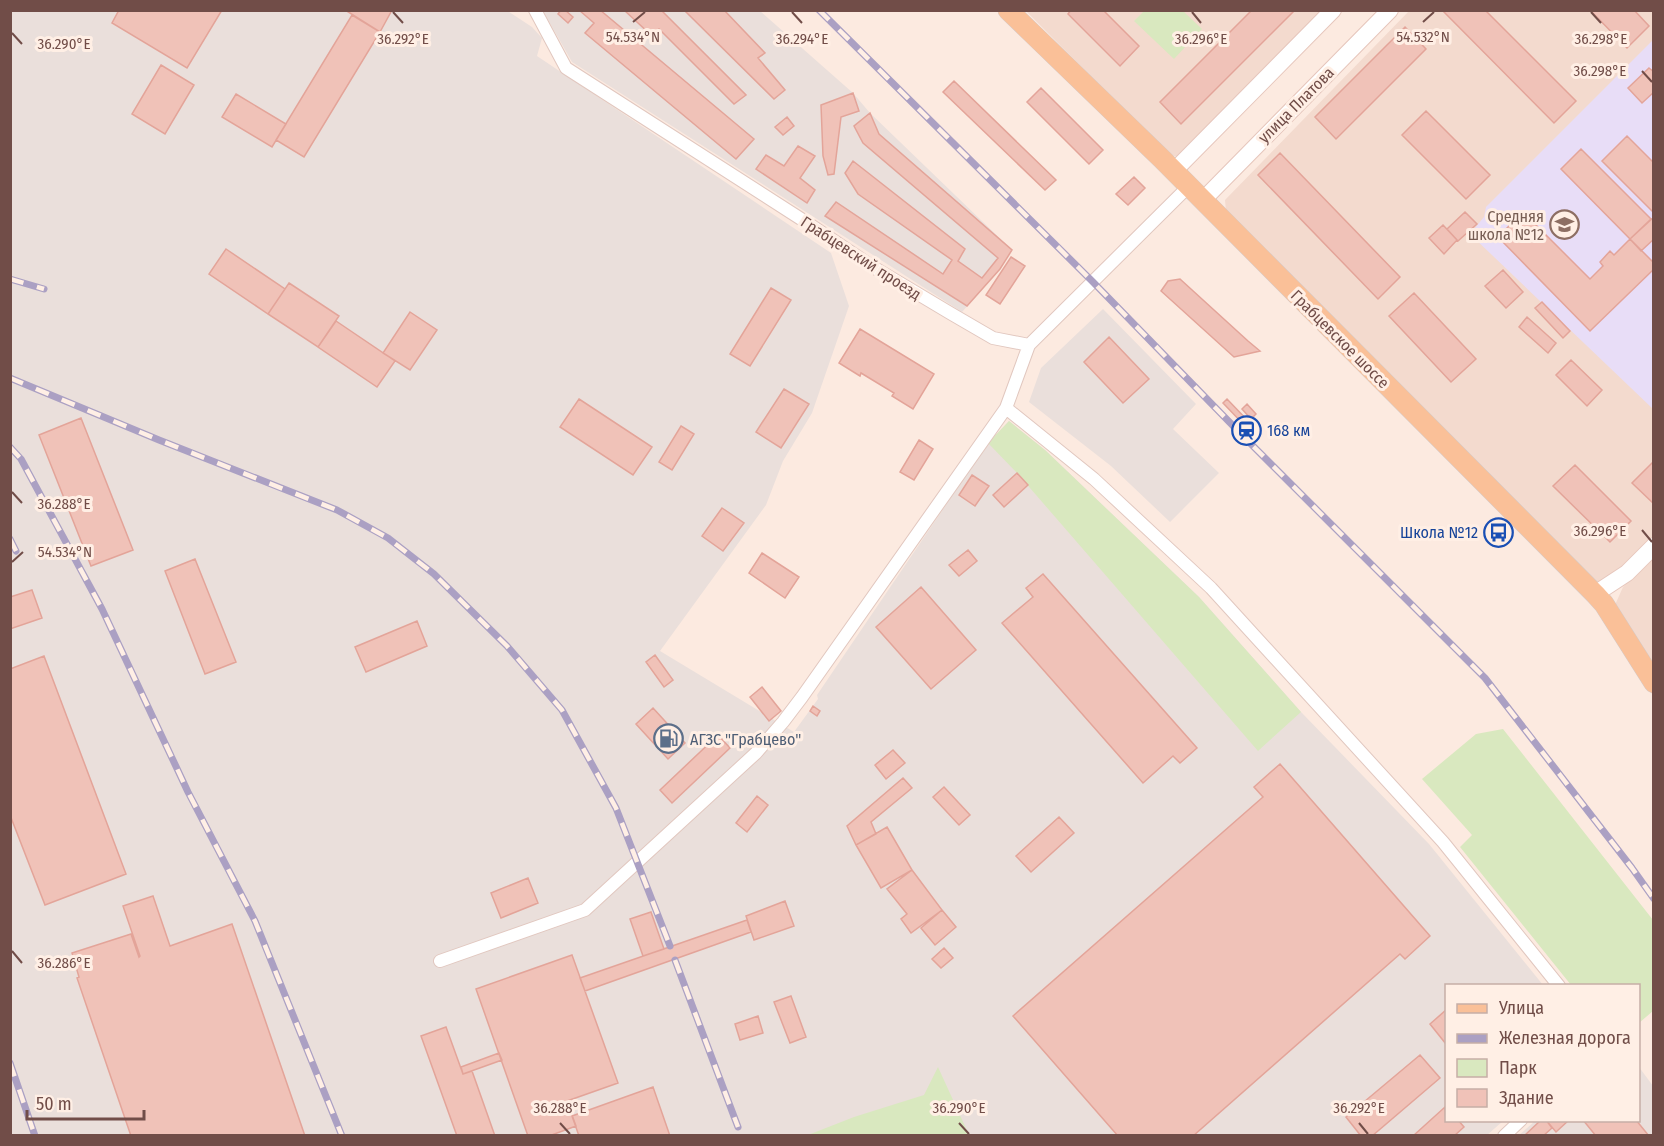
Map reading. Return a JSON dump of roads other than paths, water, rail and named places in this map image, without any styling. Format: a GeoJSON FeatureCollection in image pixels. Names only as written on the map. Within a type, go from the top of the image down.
{"type":"FeatureCollection","features":[{"type":"Feature","properties":{"kind":"main road","name":"Грабцевское шоссе"},"geometry":{"type":"LineString","coordinates":[[1008,10],[1174,171],[1595,594],[1604,604],[1653,683]]}},
{"type":"Feature","properties":{"kind":"street","name":"Грабцевский проезд"},"geometry":{"type":"LineString","coordinates":[[535,10],[566,68],[940,308],[993,338],[1029,345]]}},
{"type":"Feature","properties":{"kind":"street"},"geometry":{"type":"LineString","coordinates":[[1174,171],[1333,10]]}},
{"type":"Feature","properties":{"kind":"street","name":"улица Платова"},"geometry":{"type":"LineString","coordinates":[[1196,193],[1390,10]]}},
{"type":"Feature","properties":{"kind":"street"},"geometry":{"type":"LineString","coordinates":[[440,961],[585,910],[756,753],[802,697],[1006,408],[1029,345],[1196,193]]}},
{"type":"Feature","properties":{"kind":"street"},"geometry":{"type":"LineString","coordinates":[[1006,408],[1094,479],[1211,588],[1443,842],[1557,984]]}},
{"type":"Feature","properties":{"kind":"street"},"geometry":{"type":"LineString","coordinates":[[1595,594],[1627,573],[1653,546]]}},
{"type":"Feature","properties":{"kind":"street"},"geometry":{"type":"LineString","coordinates":[[1504,1136],[1519,1122]]}},
{"type":"Feature","properties":{"kind":"railway"},"geometry":{"type":"LineString","coordinates":[[819,10],[1093,282],[1485,678],[1654,899]]}},
{"type":"Feature","properties":{"kind":"railway"},"geometry":{"type":"LineString","coordinates":[[10,279],[44,289]]}},
{"type":"Feature","properties":{"kind":"railway"},"geometry":{"type":"LineString","coordinates":[[10,378],[337,510],[388,538],[434,574],[507,646],[562,710],[616,808],[670,946]]}},
{"type":"Feature","properties":{"kind":"railway"},"geometry":{"type":"LineString","coordinates":[[10,447],[21,459],[102,609],[188,792],[255,921],[342,1136]]}},
{"type":"Feature","properties":{"kind":"railway"},"geometry":{"type":"LineString","coordinates":[[10,539],[16,551]]}},
{"type":"Feature","properties":{"kind":"railway"},"geometry":{"type":"LineString","coordinates":[[675,960],[738,1127]]}},
{"type":"Feature","properties":{"kind":"railway"},"geometry":{"type":"LineString","coordinates":[[10,1063],[35,1136]]}},
{"type":"Feature","properties":{"kind":"place","name":"Средняя школа №12"},"geometry":{"type":"Point","coordinates":[1565,225]}},
{"type":"Feature","properties":{"kind":"place","name":"168 км"},"geometry":{"type":"Point","coordinates":[1246,430]}},
{"type":"Feature","properties":{"kind":"place","name":"Школа №12"},"geometry":{"type":"Point","coordinates":[1499,532]}},
{"type":"Feature","properties":{"kind":"place","name":"АГЗС \"Грабцево\""},"geometry":{"type":"Point","coordinates":[669,739]}}]}
